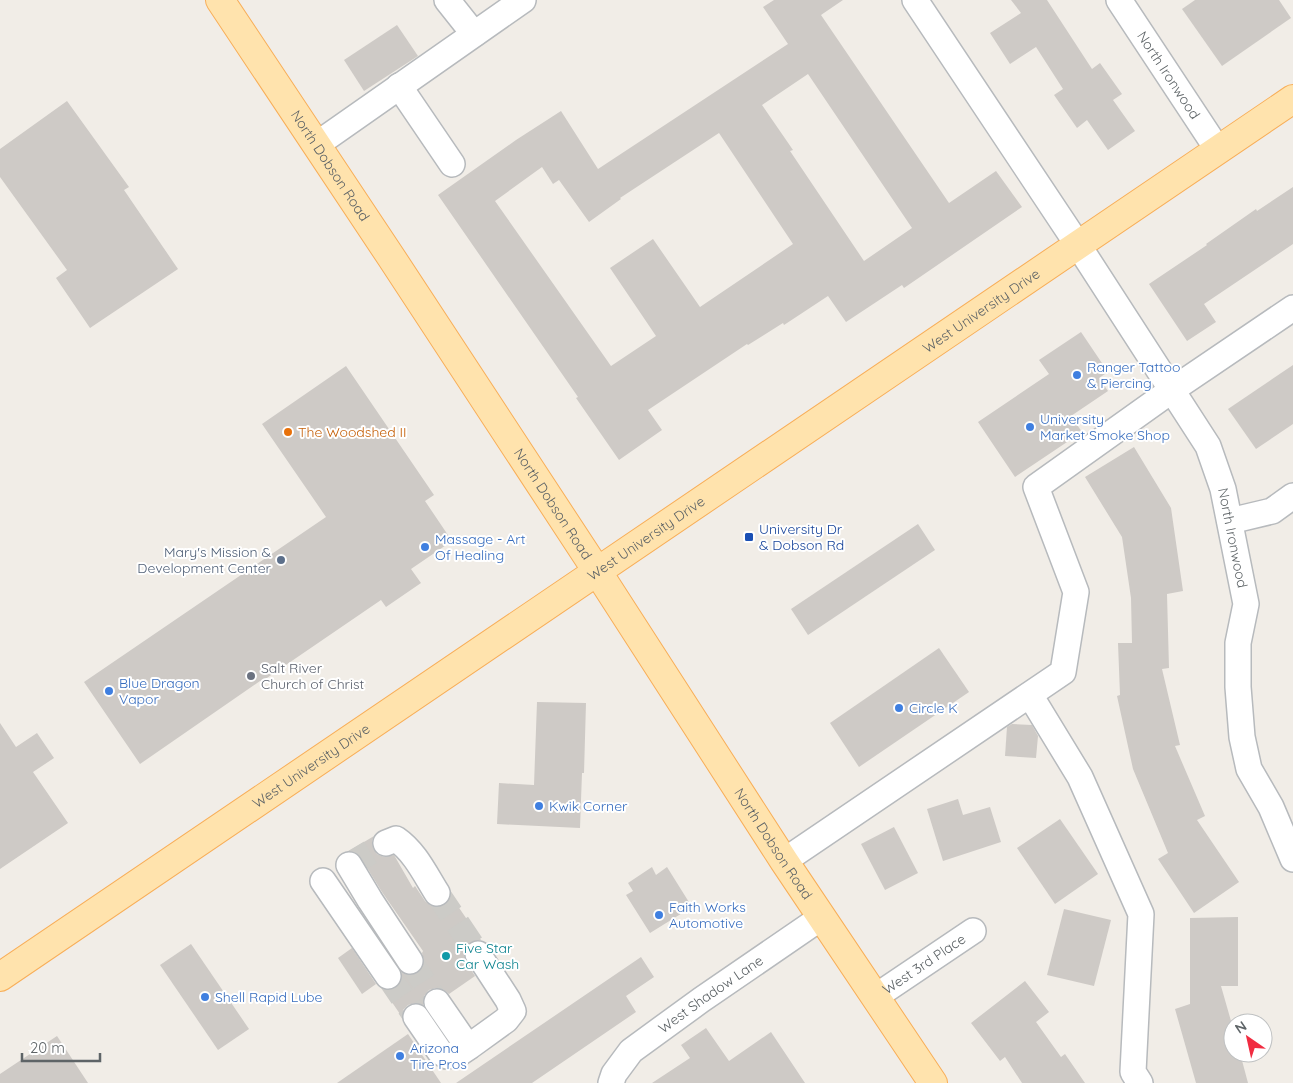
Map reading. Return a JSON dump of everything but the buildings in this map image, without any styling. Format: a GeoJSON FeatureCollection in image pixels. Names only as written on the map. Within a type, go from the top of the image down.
{"type":"FeatureCollection","features":[{"type":"Feature","properties":{"kind":"main road","name":"North Dobson Road"},"geometry":{"type":"LineString","coordinates":[[220,0],[598,571],[784,861],[933,1083]]}},
{"type":"Feature","properties":{"kind":"main road","name":"West University Drive"},"geometry":{"type":"LineString","coordinates":[[0,977],[1293,99]]}},
{"type":"Feature","properties":{"kind":"street"},"geometry":{"type":"LineString","coordinates":[[447,0],[474,34]]}},
{"type":"Feature","properties":{"kind":"street"},"geometry":{"type":"LineString","coordinates":[[316,145],[523,0]]}},
{"type":"Feature","properties":{"kind":"street","name":"North Ironwood"},"geometry":{"type":"LineString","coordinates":[[915,0],[1078,245],[1208,446],[1223,489],[1246,604],[1238,643],[1238,687],[1242,737],[1249,769],[1271,807],[1293,859]]}},
{"type":"Feature","properties":{"kind":"street","name":"North Ironwood"},"geometry":{"type":"LineString","coordinates":[[1119,0],[1218,150]]}},
{"type":"Feature","properties":{"kind":"street"},"geometry":{"type":"LineString","coordinates":[[399,86],[452,164]]}},
{"type":"Feature","properties":{"kind":"street"},"geometry":{"type":"LineString","coordinates":[[784,861],[1063,672],[1076,592],[1036,487],[1172,390],[1293,308]]}},
{"type":"Feature","properties":{"kind":"street"},"geometry":{"type":"LineString","coordinates":[[1230,521],[1272,510],[1293,496]]}},
{"type":"Feature","properties":{"kind":"street"},"geometry":{"type":"LineString","coordinates":[[1030,695],[1080,777],[1141,914],[1132,1072],[1140,1083]]}},
{"type":"Feature","properties":{"kind":"street"},"geometry":{"type":"LineString","coordinates":[[386,843],[396,839],[403,844],[412,853],[437,893]]}},
{"type":"Feature","properties":{"kind":"street"},"geometry":{"type":"LineString","coordinates":[[336,873],[399,969]]}},
{"type":"Feature","properties":{"kind":"street","name":"West Shadow Lane"},"geometry":{"type":"LineString","coordinates":[[612,1083],[614,1074],[636,1047],[822,917]]}},
{"type":"Feature","properties":{"kind":"street","name":"West 3rd Place"},"geometry":{"type":"LineString","coordinates":[[875,996],[973,931]]}},
{"type":"Feature","properties":{"kind":"street"},"geometry":{"type":"LineString","coordinates":[[427,1010],[440,1052],[447,1056],[463,1050],[506,1020],[513,1011],[478,954]]}},
{"type":"Feature","properties":{"kind":"tunnel"},"geometry":{"type":"LineString","coordinates":[[349,865],[386,843]]}},
{"type":"Feature","properties":{"kind":"tunnel"},"geometry":{"type":"LineString","coordinates":[[437,893],[478,954]]}},
{"type":"Feature","properties":{"kind":"tunnel"},"geometry":{"type":"LineString","coordinates":[[410,961],[437,1002]]}},
{"type":"Feature","properties":{"kind":"tunnel"},"geometry":{"type":"LineString","coordinates":[[388,976],[416,1017]]}},
{"type":"Feature","properties":{"kind":"place","name":"Ranger Tattoo & Piercing"},"geometry":{"type":"Point","coordinates":[1077,375]}},
{"type":"Feature","properties":{"kind":"place","name":"University Market Smoke Shop"},"geometry":{"type":"Point","coordinates":[1030,427]}},
{"type":"Feature","properties":{"kind":"place","name":"The Woodshed II"},"geometry":{"type":"Point","coordinates":[288,432]}},
{"type":"Feature","properties":{"kind":"place","name":"University Dr & Dobson Rd"},"geometry":{"type":"Point","coordinates":[749,537]}},
{"type":"Feature","properties":{"kind":"place","name":"Massage - Art Of Healing"},"geometry":{"type":"Point","coordinates":[425,547]}},
{"type":"Feature","properties":{"kind":"place","name":"Mary's Mission & Development Center"},"geometry":{"type":"Point","coordinates":[281,560]}},
{"type":"Feature","properties":{"kind":"place","name":"Salt River Church of Christ"},"geometry":{"type":"Point","coordinates":[251,676]}},
{"type":"Feature","properties":{"kind":"place","name":"Blue Dragon Vapor"},"geometry":{"type":"Point","coordinates":[109,691]}},
{"type":"Feature","properties":{"kind":"place","name":"Circle K"},"geometry":{"type":"Point","coordinates":[899,708]}},
{"type":"Feature","properties":{"kind":"place","name":"Kwik Corner"},"geometry":{"type":"Point","coordinates":[539,806]}},
{"type":"Feature","properties":{"kind":"place","name":"Faith Works Automotive"},"geometry":{"type":"Point","coordinates":[659,915]}},
{"type":"Feature","properties":{"kind":"place","name":"Five Star Car Wash"},"geometry":{"type":"Point","coordinates":[446,956]}},
{"type":"Feature","properties":{"kind":"place","name":"Shell Rapid Lube"},"geometry":{"type":"Point","coordinates":[205,997]}},
{"type":"Feature","properties":{"kind":"place","name":"Arizona Tire Pros"},"geometry":{"type":"Point","coordinates":[400,1056]}}]}
